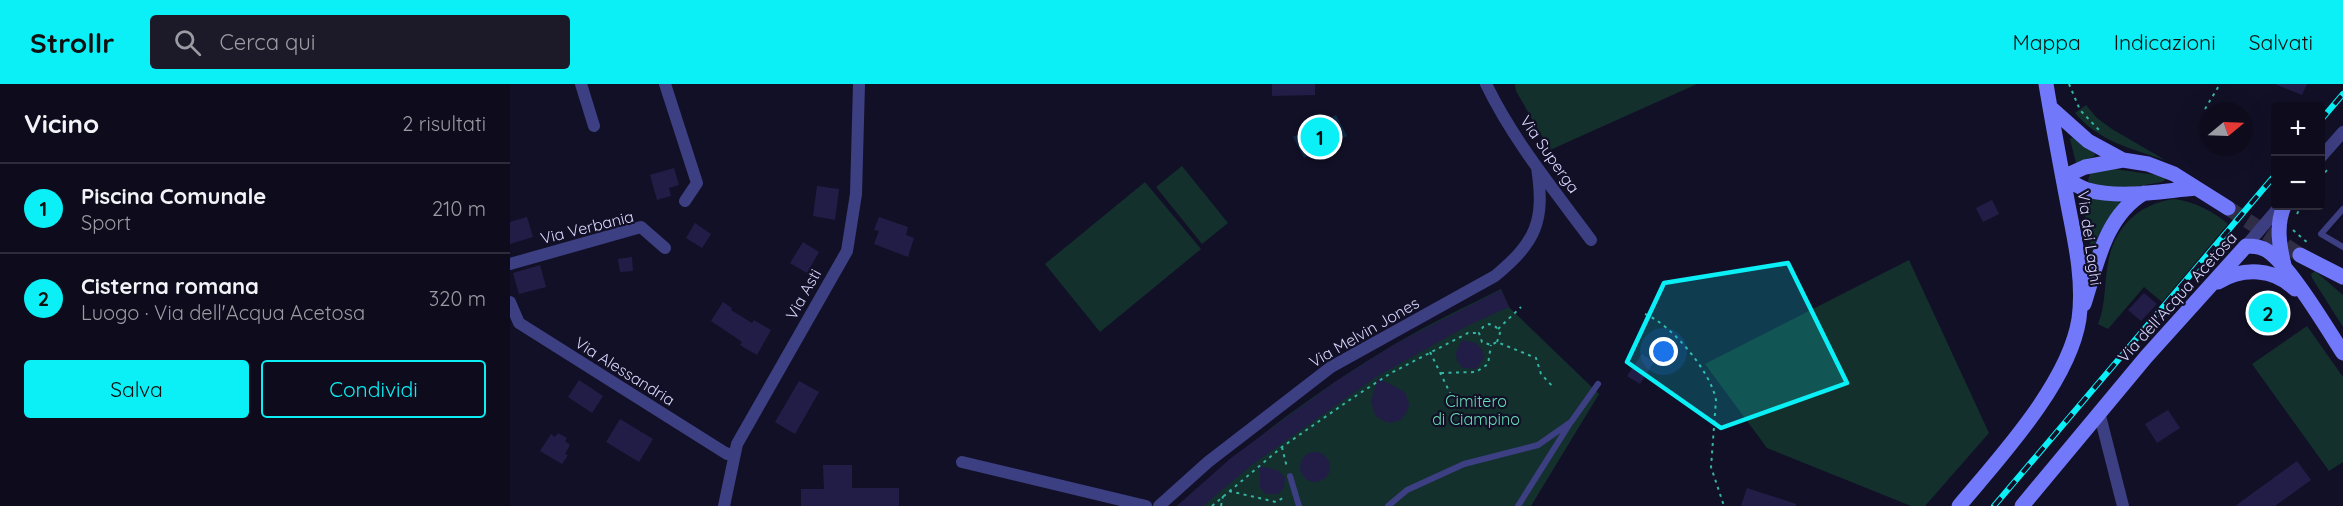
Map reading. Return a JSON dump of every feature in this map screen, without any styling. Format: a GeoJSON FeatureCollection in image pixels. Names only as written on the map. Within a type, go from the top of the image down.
{"type":"FeatureCollection","features":[{"type":"Feature","properties":{"kind":"main road","name":"Via dei Laghi"},"geometry":{"type":"LineString","coordinates":[[1959,506],[2029,421],[2044,399],[2068,353],[2079,318],[2080,286],[2077,254],[2046,84]]}},
{"type":"Feature","properties":{"kind":"main road"},"geometry":{"type":"LineString","coordinates":[[2050,107],[2068,126],[2088,141],[2123,160],[2148,164],[2174,174],[2228,208]]}},
{"type":"Feature","properties":{"kind":"main road"},"geometry":{"type":"LineString","coordinates":[[2063,177],[2085,167],[2123,160]]}},
{"type":"Feature","properties":{"kind":"main road"},"geometry":{"type":"LineString","coordinates":[[2063,177],[2086,190],[2144,193],[2196,188]]}},
{"type":"Feature","properties":{"kind":"main road"},"geometry":{"type":"LineString","coordinates":[[2079,318],[2113,223],[2131,201],[2144,193]]}},
{"type":"Feature","properties":{"kind":"main road"},"geometry":{"type":"LineString","coordinates":[[2281,210],[2279,233],[2285,268]]}},
{"type":"Feature","properties":{"kind":"main road"},"geometry":{"type":"LineString","coordinates":[[2254,270],[2245,256],[2246,246],[2266,249],[2285,268],[2343,353]]}},
{"type":"Feature","properties":{"kind":"main road","name":"Via dell'Acqua Acetosa"},"geometry":{"type":"LineString","coordinates":[[2022,506],[2099,412],[2246,246]]}},
{"type":"Feature","properties":{"kind":"main road"},"geometry":{"type":"LineString","coordinates":[[2306,252],[2343,277]]}},
{"type":"Feature","properties":{"kind":"main road"},"geometry":{"type":"LineString","coordinates":[[2207,289],[2233,274],[2254,270],[2289,282],[2308,301]]}},
{"type":"Feature","properties":{"kind":"street"},"geometry":{"type":"LineString","coordinates":[[581,84],[594,126]]}},
{"type":"Feature","properties":{"kind":"street"},"geometry":{"type":"LineString","coordinates":[[665,84],[697,183],[685,201]]}},
{"type":"Feature","properties":{"kind":"street","name":"Via Asti"},"geometry":{"type":"LineString","coordinates":[[724,506],[738,444],[847,250],[856,194],[859,84]]}},
{"type":"Feature","properties":{"kind":"street","name":"Via Superga"},"geometry":{"type":"LineString","coordinates":[[1486,84],[1493,100],[1537,166],[1591,240]]}},
{"type":"Feature","properties":{"kind":"street"},"geometry":{"type":"LineString","coordinates":[[2322,156],[2343,132]]}},
{"type":"Feature","properties":{"kind":"street","name":"Via Melvin Jones"},"geometry":{"type":"LineString","coordinates":[[1159,506],[1209,462],[1331,367],[1495,276],[1513,262],[1532,239],[1537,223],[1540,203],[1537,166]]}},
{"type":"Feature","properties":{"kind":"street","name":"Via dell'Acqua Acetosa"},"geometry":{"type":"LineString","coordinates":[[2246,246],[2278,210]]}},
{"type":"Feature","properties":{"kind":"street","name":"Via Verbania"},"geometry":{"type":"LineString","coordinates":[[510,264],[640,227],[665,248]]}},
{"type":"Feature","properties":{"kind":"street","name":"Via Alessandria"},"geometry":{"type":"LineString","coordinates":[[510,302],[519,323],[727,454],[735,453]]}},
{"type":"Feature","properties":{"kind":"street"},"geometry":{"type":"LineString","coordinates":[[2099,412],[2123,506]]}},
{"type":"Feature","properties":{"kind":"street"},"geometry":{"type":"LineString","coordinates":[[962,462],[1146,506]]}},
{"type":"Feature","properties":{"kind":"lane"},"geometry":{"type":"LineString","coordinates":[[2343,209],[2320,234],[2343,247]]}},
{"type":"Feature","properties":{"kind":"lane"},"geometry":{"type":"LineString","coordinates":[[1518,506],[1598,384]]}},
{"type":"Feature","properties":{"kind":"lane"},"geometry":{"type":"LineString","coordinates":[[1388,506],[1407,490],[1464,464],[1538,445],[1571,422]]}},
{"type":"Feature","properties":{"kind":"lane"},"geometry":{"type":"LineString","coordinates":[[1290,476],[1299,506]]}},
{"type":"Feature","properties":{"kind":"path"},"geometry":{"type":"LineString","coordinates":[[2069,84],[2080,110],[2105,135]]}},
{"type":"Feature","properties":{"kind":"path"},"geometry":{"type":"LineString","coordinates":[[2209,102],[2220,84]]}},
{"type":"Feature","properties":{"kind":"path"},"geometry":{"type":"LineString","coordinates":[[2300,210],[2294,221],[2293,230],[2308,241],[2306,252]]}},
{"type":"Feature","properties":{"kind":"path"},"geometry":{"type":"LineString","coordinates":[[1498,329],[1521,307]]}},
{"type":"Feature","properties":{"kind":"path"},"geometry":{"type":"LineString","coordinates":[[1645,314],[1664,324],[1703,370],[1714,390],[1716,400],[1711,466],[1724,506]]}},
{"type":"Feature","properties":{"kind":"path"},"geometry":{"type":"LineString","coordinates":[[1212,506],[1282,447],[1391,373],[1468,333],[1479,333],[1486,325],[1493,325],[1498,329],[1500,336],[1497,342],[1491,345],[1482,342],[1479,333]]}},
{"type":"Feature","properties":{"kind":"path"},"geometry":{"type":"LineString","coordinates":[[1497,342],[1536,358],[1541,374],[1554,388]]}},
{"type":"Feature","properties":{"kind":"path"},"geometry":{"type":"LineString","coordinates":[[1441,373],[1476,372],[1488,364],[1491,345]]}},
{"type":"Feature","properties":{"kind":"path"},"geometry":{"type":"LineString","coordinates":[[1430,352],[1451,395],[1461,398],[1467,406]]}},
{"type":"Feature","properties":{"kind":"path"},"geometry":{"type":"LineString","coordinates":[[1282,447],[1290,476]]}},
{"type":"Feature","properties":{"kind":"path"},"geometry":{"type":"LineString","coordinates":[[1229,491],[1276,502],[1294,492]]}},
{"type":"Feature","properties":{"kind":"path"},"geometry":{"type":"LineString","coordinates":[[1221,506],[1223,496]]}},
{"type":"Feature","properties":{"kind":"highlighted area"},"geometry":{"type":"Polygon","coordinates":[[[1788,263],[1847,383],[1721,428],[1627,362],[1664,283],[1788,263]]]}},
{"type":"Feature","properties":{"kind":"green space"},"geometry":{"type":"Polygon","coordinates":[[[1515,84],[1697,84],[1550,150],[1516,91],[1515,84]]]}},
{"type":"Feature","properties":{"kind":"green space"},"geometry":{"type":"Polygon","coordinates":[[[2086,105],[2097,118],[2112,129],[2165,160],[2116,143],[2094,131],[2075,113],[2086,105]]]}},
{"type":"Feature","properties":{"kind":"green space"},"geometry":{"type":"Polygon","coordinates":[[[2073,137],[2095,156],[2076,163],[2070,139],[2073,137]]]}},
{"type":"Feature","properties":{"kind":"green space"},"geometry":{"type":"Polygon","coordinates":[[[1182,166],[1228,223],[1202,244],[1156,187],[1182,166]]]}},
{"type":"Feature","properties":{"kind":"green space"},"geometry":{"type":"Polygon","coordinates":[[[2114,169],[2163,176],[2166,179],[2162,182],[2135,187],[2114,188],[2088,181],[2090,173],[2114,169]]]}},
{"type":"Feature","properties":{"kind":"green space"},"geometry":{"type":"Polygon","coordinates":[[[1145,182],[1201,249],[1100,332],[1045,264],[1145,182]]]}},
{"type":"Feature","properties":{"kind":"green space"},"geometry":{"type":"Polygon","coordinates":[[[2084,197],[2117,200],[2120,204],[2100,232],[2092,252],[2082,199],[2084,197]]]}},
{"type":"Feature","properties":{"kind":"green space"},"geometry":{"type":"Polygon","coordinates":[[[2174,199],[2202,207],[2228,224],[2162,302],[2144,287],[2108,329],[2098,324],[2104,301],[2111,250],[2122,229],[2139,212],[2149,206],[2174,199]]]}},
{"type":"Feature","properties":{"kind":"green space"},"geometry":{"type":"Polygon","coordinates":[[[1909,260],[1989,433],[1925,506],[1911,506],[1767,448],[1705,364],[1909,260]]]}},
{"type":"Feature","properties":{"kind":"green space"},"geometry":{"type":"Polygon","coordinates":[[[2315,271],[2343,295],[2343,327],[2312,278],[2311,274],[2315,271]]]}},
{"type":"Feature","properties":{"kind":"green space","name":"Cimitero di Ciampino"},"geometry":{"type":"Polygon","coordinates":[[[1501,289],[1509,307],[1599,394],[1531,506],[1177,506],[1228,462],[1337,380],[1408,337],[1501,289]]]}},
{"type":"Feature","properties":{"kind":"green space"},"geometry":{"type":"Polygon","coordinates":[[[2307,326],[2343,377],[2343,462],[2329,471],[2252,364],[2307,326]]]}},
{"type":"Feature","properties":{"kind":"water"},"geometry":{"type":"Polygon","coordinates":[[[1336,115],[1347,136],[1304,158],[1293,137],[1336,115]]]}},
{"type":"Feature","properties":{"kind":"building"},"geometry":{"type":"Polygon","coordinates":[[[1272,84],[1315,84],[1315,95],[1272,96],[1272,84]]]}},
{"type":"Feature","properties":{"kind":"building"},"geometry":{"type":"Polygon","coordinates":[[[2275,84],[2307,84],[2302,95],[2275,84]]]}},
{"type":"Feature","properties":{"kind":"building"},"geometry":{"type":"Polygon","coordinates":[[[674,168],[679,185],[669,188],[671,196],[657,200],[650,175],[674,168]]]}},
{"type":"Feature","properties":{"kind":"building"},"geometry":{"type":"Polygon","coordinates":[[[817,186],[839,189],[835,220],[813,216],[817,186]]]}},
{"type":"Feature","properties":{"kind":"building"},"geometry":{"type":"Polygon","coordinates":[[[1992,200],[1999,214],[1983,222],[1976,208],[1992,200]]]}},
{"type":"Feature","properties":{"kind":"building"},"geometry":{"type":"Polygon","coordinates":[[[527,217],[533,237],[510,244],[510,222],[527,217]]]}},
{"type":"Feature","properties":{"kind":"building"},"geometry":{"type":"Polygon","coordinates":[[[879,217],[908,227],[906,235],[914,238],[908,257],[874,244],[879,231],[874,230],[879,217]]]}},
{"type":"Feature","properties":{"kind":"building"},"geometry":{"type":"Polygon","coordinates":[[[695,223],[711,234],[702,248],[686,238],[695,223]]]}},
{"type":"Feature","properties":{"kind":"building"},"geometry":{"type":"Polygon","coordinates":[[[803,242],[819,252],[807,273],[790,263],[803,242]]]}},
{"type":"Feature","properties":{"kind":"building"},"geometry":{"type":"Polygon","coordinates":[[[632,257],[633,271],[620,272],[618,259],[632,257]]]}},
{"type":"Feature","properties":{"kind":"building"},"geometry":{"type":"Polygon","coordinates":[[[540,265],[546,287],[519,294],[513,273],[540,265]]]}},
{"type":"Feature","properties":{"kind":"building"},"geometry":{"type":"Polygon","coordinates":[[[1501,290],[1509,307],[1469,325],[1376,377],[1253,464],[1203,506],[1177,506],[1231,458],[1338,380],[1395,344],[1501,290]]]}},
{"type":"Feature","properties":{"kind":"building"},"geometry":{"type":"Polygon","coordinates":[[[2144,293],[2157,304],[2141,321],[2128,310],[2144,293]]]}},
{"type":"Feature","properties":{"kind":"building"},"geometry":{"type":"Polygon","coordinates":[[[723,302],[752,323],[754,320],[771,330],[757,355],[740,345],[742,342],[711,321],[723,302]]]}},
{"type":"Feature","properties":{"kind":"building"},"geometry":{"type":"Polygon","coordinates":[[[1462,340],[1476,343],[1482,349],[1484,358],[1476,369],[1463,368],[1457,361],[1456,352],[1462,340]]]}},
{"type":"Feature","properties":{"kind":"building"},"geometry":{"type":"Polygon","coordinates":[[[1642,354],[1654,362],[1640,384],[1627,376],[1642,354]]]}},
{"type":"Feature","properties":{"kind":"building"},"geometry":{"type":"Polygon","coordinates":[[[1378,378],[1405,392],[1409,404],[1401,420],[1389,423],[1378,418],[1374,413],[1371,401],[1378,378]]]}},
{"type":"Feature","properties":{"kind":"building"},"geometry":{"type":"Polygon","coordinates":[[[579,380],[603,396],[592,413],[568,397],[579,380]]]}},
{"type":"Feature","properties":{"kind":"building"},"geometry":{"type":"Polygon","coordinates":[[[799,381],[819,392],[795,434],[775,422],[799,381]]]}},
{"type":"Feature","properties":{"kind":"building"},"geometry":{"type":"Polygon","coordinates":[[[2168,410],[2180,428],[2157,443],[2145,424],[2168,410]]]}},
{"type":"Feature","properties":{"kind":"building"},"geometry":{"type":"Polygon","coordinates":[[[620,419],[653,439],[639,462],[606,442],[620,419]]]}},
{"type":"Feature","properties":{"kind":"building"},"geometry":{"type":"Polygon","coordinates":[[[558,433],[567,438],[565,441],[570,445],[565,454],[568,455],[562,464],[540,451],[551,434],[555,437],[558,433]]]}},
{"type":"Feature","properties":{"kind":"building"},"geometry":{"type":"Polygon","coordinates":[[[1315,452],[1326,456],[1330,467],[1326,478],[1315,482],[1304,478],[1300,467],[1304,456],[1315,452]]]}},
{"type":"Feature","properties":{"kind":"building"},"geometry":{"type":"Polygon","coordinates":[[[2297,461],[2311,480],[2275,506],[2235,506],[2297,461]]]}},
{"type":"Feature","properties":{"kind":"building"},"geometry":{"type":"Polygon","coordinates":[[[823,465],[852,465],[852,488],[899,488],[899,506],[801,506],[801,489],[824,489],[823,465]]]}},
{"type":"Feature","properties":{"kind":"building"},"geometry":{"type":"Polygon","coordinates":[[[1260,466],[1277,470],[1285,477],[1284,488],[1278,494],[1266,494],[1260,488],[1260,466]]]}},
{"type":"Feature","properties":{"kind":"building"},"geometry":{"type":"Polygon","coordinates":[[[1747,488],[1796,504],[1796,506],[1741,506],[1747,488]]]}},
{"type":"Feature","properties":{"kind":"tunnel"},"geometry":{"type":"LineString","coordinates":[[2228,208],[2300,255]]}},
{"type":"Feature","properties":{"kind":"railway"},"geometry":{"type":"LineString","coordinates":[[2325,115],[2343,94]]}},
{"type":"Feature","properties":{"kind":"railway"},"geometry":{"type":"LineString","coordinates":[[1994,506],[2271,180]]}},
{"type":"Feature","properties":{"kind":"place","name":"Piscina Comunale"},"geometry":{"type":"Point","coordinates":[1320,137]}},
{"type":"Feature","properties":{"kind":"place","name":"Cisterna romana"},"geometry":{"type":"Point","coordinates":[2268,313]}}]}
